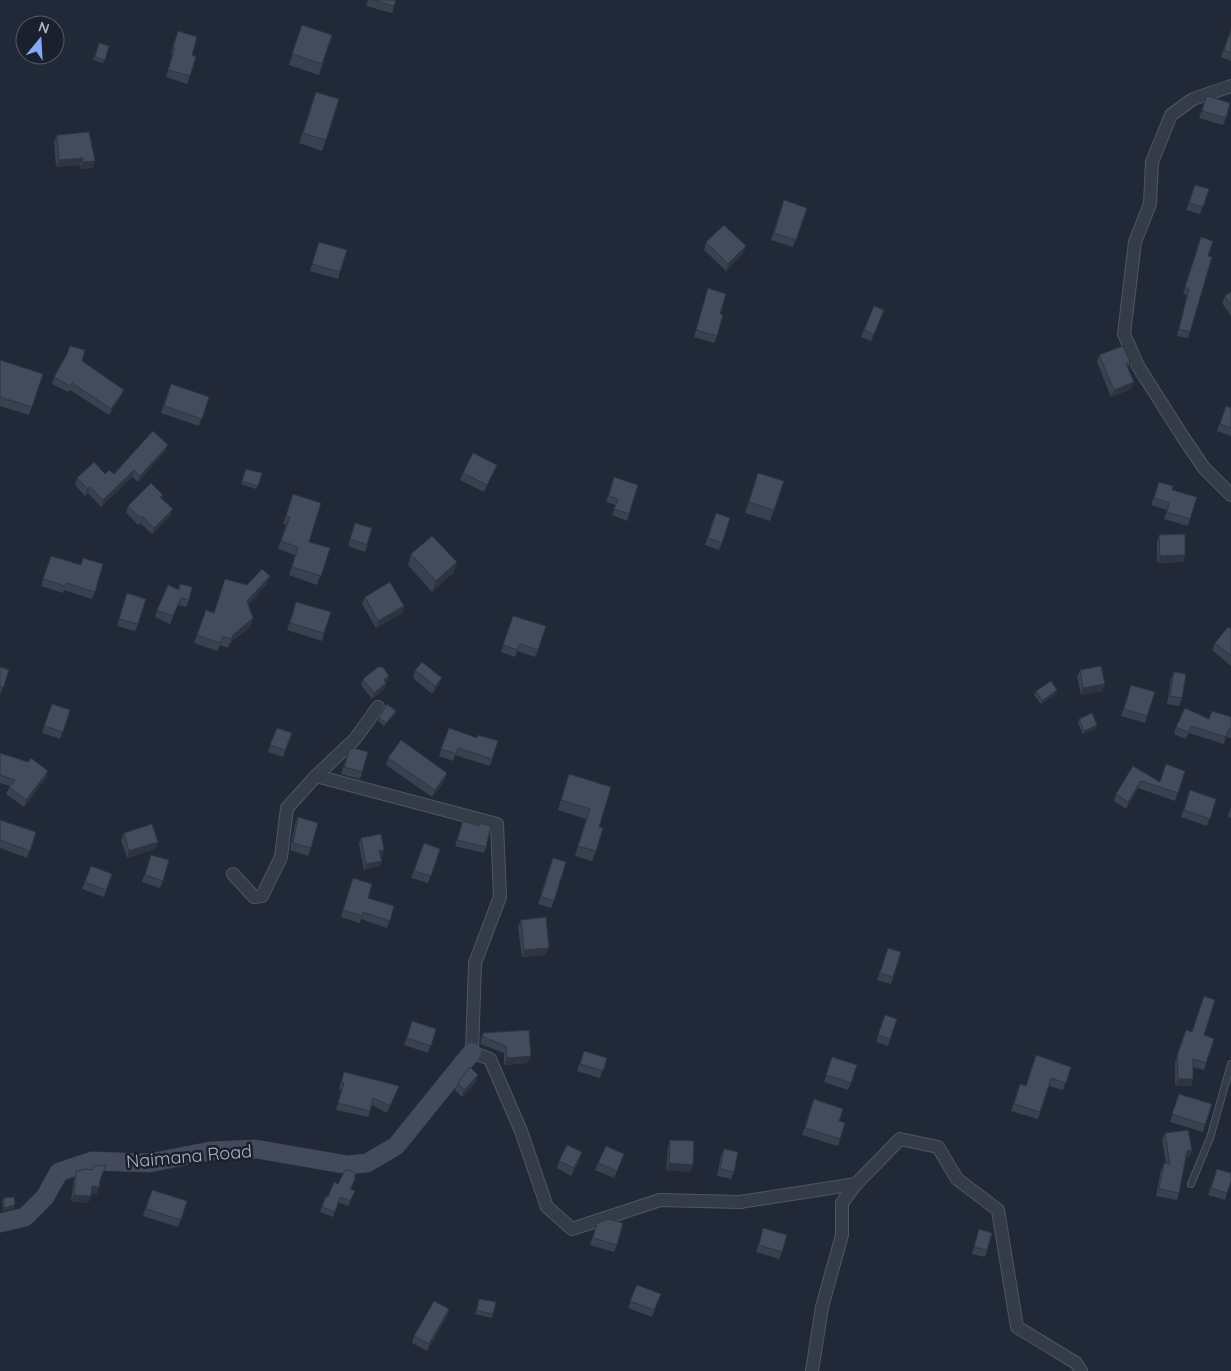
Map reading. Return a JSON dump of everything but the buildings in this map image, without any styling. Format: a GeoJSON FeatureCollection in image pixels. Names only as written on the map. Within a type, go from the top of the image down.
{"type":"FeatureCollection","features":[{"type":"Feature","properties":{"kind":"street"},"geometry":{"type":"LineString","coordinates":[[1231,86],[1193,99],[1171,115],[1152,162],[1150,204],[1135,242],[1124,334],[1138,366],[1183,437],[1204,468],[1231,495]]}},
{"type":"Feature","properties":{"kind":"street"},"geometry":{"type":"LineString","coordinates":[[233,874],[254,897],[262,896],[281,857],[287,808],[316,776],[355,739],[378,706]]}},
{"type":"Feature","properties":{"kind":"street"},"geometry":{"type":"LineString","coordinates":[[316,776],[497,824],[500,897],[475,963],[472,1052],[490,1059],[521,1131],[546,1207],[572,1229],[660,1200],[740,1202],[856,1184]]}},
{"type":"Feature","properties":{"kind":"street","name":"Naimana Road"},"geometry":{"type":"LineString","coordinates":[[0,1223],[24,1217],[45,1197],[58,1172],[92,1161],[149,1163],[210,1152],[256,1149],[348,1165],[367,1163],[396,1146],[472,1052]]}},
{"type":"Feature","properties":{"kind":"street"},"geometry":{"type":"LineString","coordinates":[[812,1371],[822,1307],[842,1236],[842,1203],[856,1184],[900,1139],[938,1147],[958,1179],[998,1210],[1017,1327],[1076,1363],[1081,1371]]}},
{"type":"Feature","properties":{"kind":"lane"},"geometry":{"type":"LineString","coordinates":[[1191,1184],[1210,1138],[1231,1064]]}}]}
